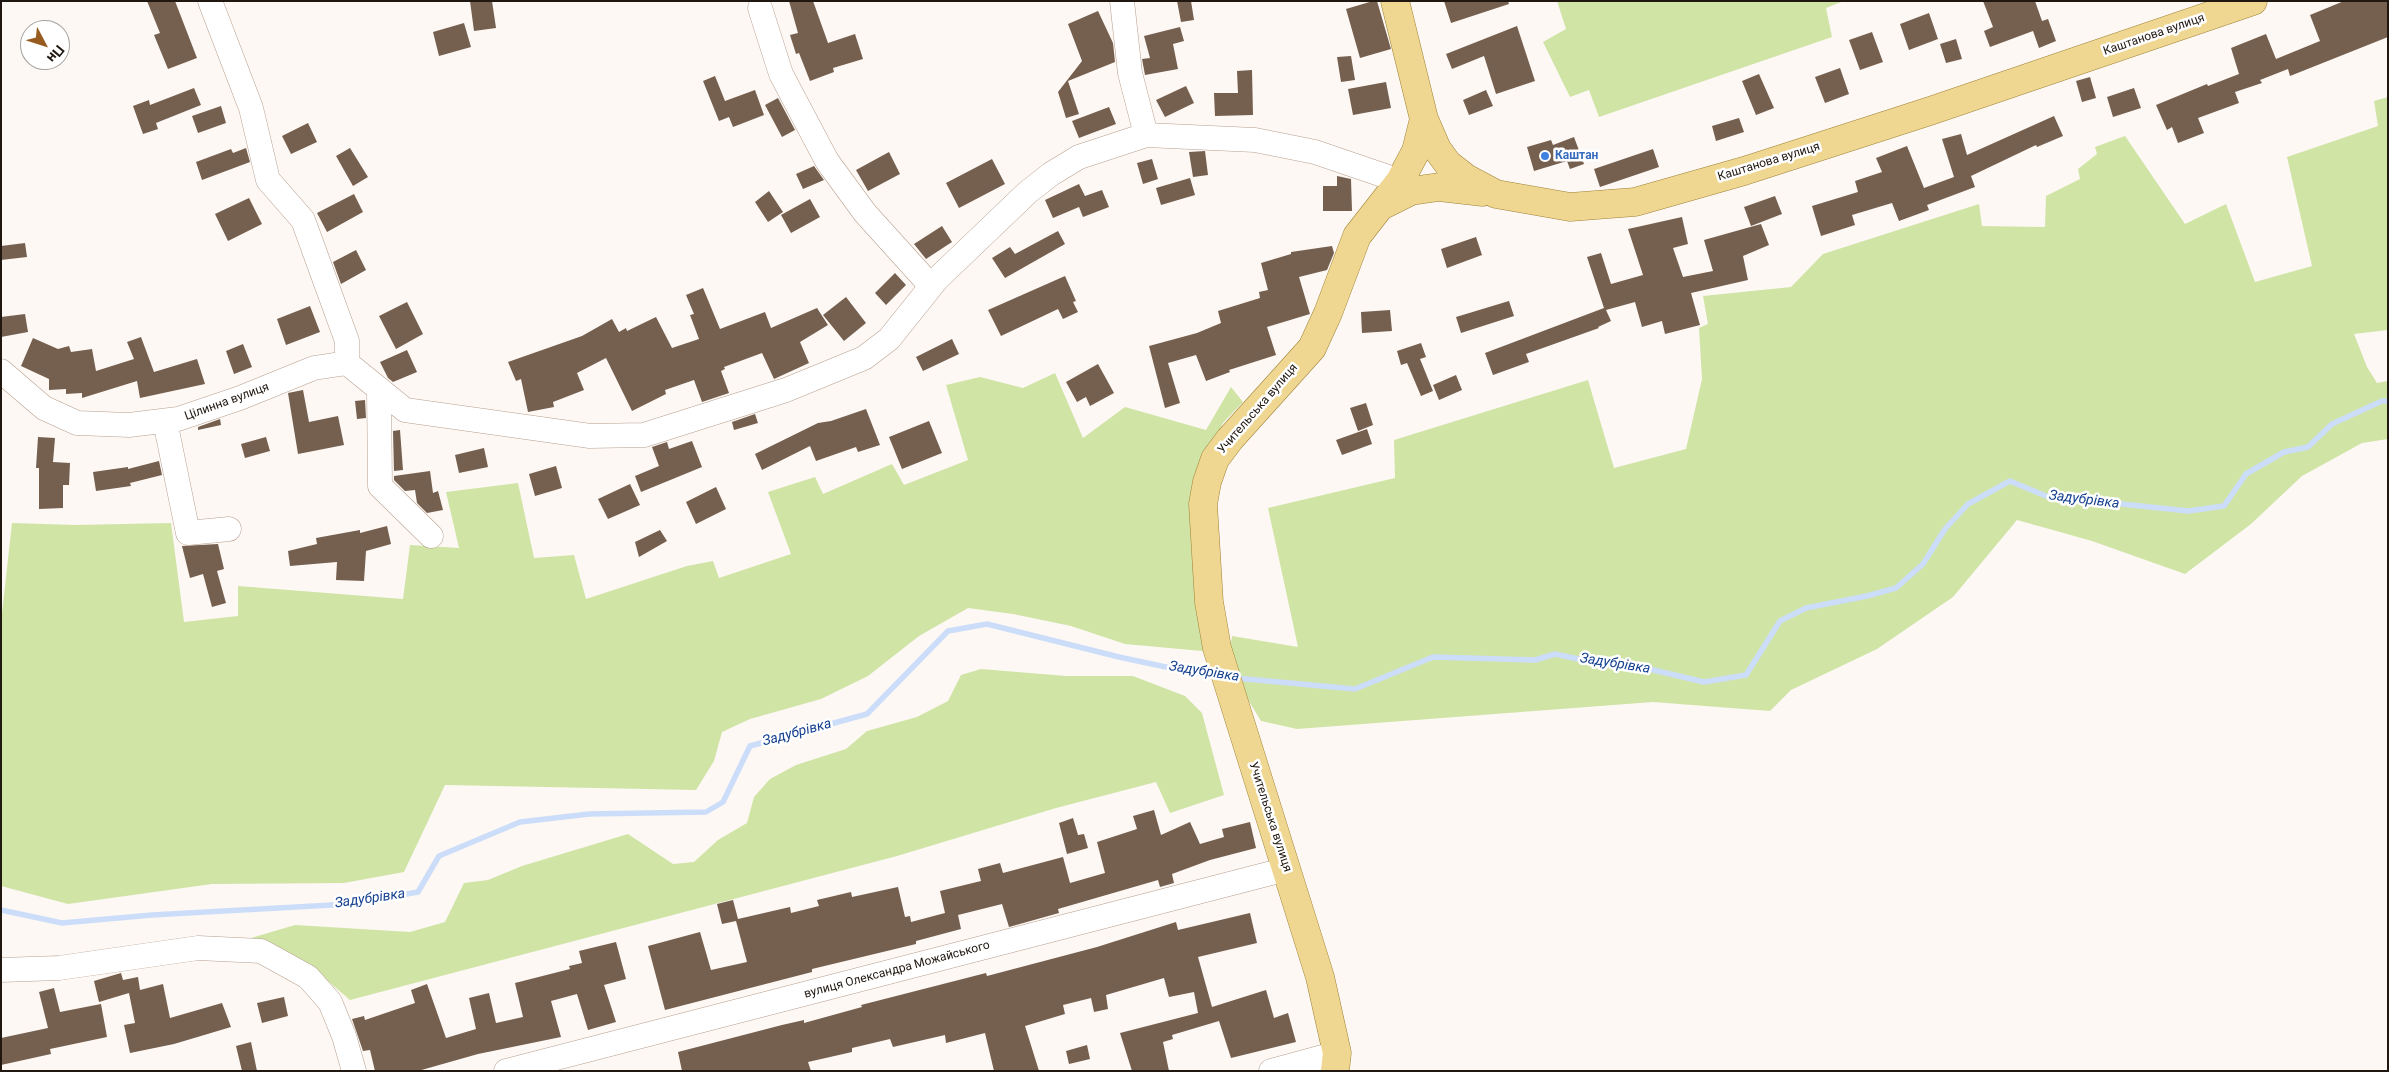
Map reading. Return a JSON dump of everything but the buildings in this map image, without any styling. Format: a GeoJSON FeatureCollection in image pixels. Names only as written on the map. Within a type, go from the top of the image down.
{"type":"FeatureCollection","features":[{"type":"Feature","properties":{"kind":"main road","name":"Каштанова вулиця"},"geometry":{"type":"LineString","coordinates":[[1395,1],[1424,119],[1437,149],[1448,164],[1466,178],[1496,194],[1570,207],[1635,202],[1744,171],[1930,111],[2253,1]]}},
{"type":"Feature","properties":{"kind":"main road","name":"Учительська вулиця"},"geometry":{"type":"LineString","coordinates":[[1336,1062],[1320,977],[1217,648],[1208,593],[1203,504],[1207,482],[1215,459],[1230,439],[1312,348],[1328,313],[1358,236],[1400,181],[1416,151],[1424,119]]}},
{"type":"Feature","properties":{"kind":"main road"},"geometry":{"type":"LineString","coordinates":[[1380,207],[1411,191],[1439,187],[1496,194]]}},
{"type":"Feature","properties":{"kind":"street"},"geometry":{"type":"LineString","coordinates":[[210,1],[251,108],[268,180],[303,220],[347,342],[347,363],[405,410],[590,436],[644,435],[786,390],[864,358],[889,339],[931,286],[1028,192],[1051,174],[1079,157],[1146,135],[1255,140],[1315,152],[1400,181]]}},
{"type":"Feature","properties":{"kind":"street"},"geometry":{"type":"LineString","coordinates":[[1122,1],[1130,73],[1146,135]]}},
{"type":"Feature","properties":{"kind":"street"},"geometry":{"type":"LineString","coordinates":[[760,8],[781,74],[827,161],[865,212],[931,286]]}},
{"type":"Feature","properties":{"kind":"street","name":"Цілинна вулиця"},"geometry":{"type":"LineString","coordinates":[[1,371],[44,408],[77,423],[129,425],[178,419],[231,401],[314,368],[347,363]]}},
{"type":"Feature","properties":{"kind":"street"},"geometry":{"type":"LineString","coordinates":[[379,389],[380,486],[431,536]]}},
{"type":"Feature","properties":{"kind":"street"},"geometry":{"type":"LineString","coordinates":[[165,421],[188,533],[229,529]]}},
{"type":"Feature","properties":{"kind":"street","name":"вулиця Олександра Можайського"},"geometry":{"type":"LineString","coordinates":[[506,1071],[1287,869]]}},
{"type":"Feature","properties":{"kind":"street"},"geometry":{"type":"LineString","coordinates":[[1,970],[59,968],[198,948],[261,951],[308,976],[330,1002],[344,1036],[354,1071]]}},
{"type":"Feature","properties":{"kind":"street"},"geometry":{"type":"LineString","coordinates":[[1271,1071],[1336,1062]]}},
{"type":"Feature","properties":{"kind":"green space"},"geometry":{"type":"Polygon","coordinates":[[[1557,1],[1844,1],[1826,8],[1832,37],[1599,117],[1589,90],[1570,97],[1543,42],[1566,29],[1557,1]]]}},
{"type":"Feature","properties":{"kind":"green space"},"geometry":{"type":"Polygon","coordinates":[[[2388,97],[2388,330],[2354,334],[2367,367],[2377,383],[2388,381],[2388,439],[2362,443],[2302,476],[2251,524],[2185,574],[2092,541],[2017,520],[1953,597],[1877,649],[1791,690],[1770,711],[1653,702],[1297,729],[1261,721],[1244,693],[1229,659],[1232,636],[1298,647],[1268,508],[1395,478],[1394,440],[1588,380],[1614,468],[1686,449],[1702,379],[1699,328],[1708,324],[1703,296],[1791,287],[1823,254],[1979,204],[1982,226],[2045,227],[2046,196],[2080,179],[2078,169],[2097,154],[2095,147],[2125,136],[2185,224],[2226,204],[2255,282],[2312,266],[2287,157],[2378,126],[2374,101],[2388,97]]]}},
{"type":"Feature","properties":{"kind":"green space"},"geometry":{"type":"Polygon","coordinates":[[[1055,373],[1083,438],[1125,407],[1206,430],[1231,387],[1243,402],[1223,423],[1208,454],[1213,652],[1125,644],[1071,626],[1013,614],[968,608],[919,636],[868,676],[821,699],[750,719],[722,732],[714,761],[696,790],[445,785],[404,872],[344,883],[212,884],[68,904],[1,886],[1,622],[12,523],[76,525],[171,523],[184,622],[238,616],[238,586],[403,599],[410,545],[459,548],[446,492],[518,483],[534,558],[574,555],[586,599],[687,566],[713,561],[719,578],[791,554],[768,492],[815,477],[823,494],[892,464],[904,485],[968,460],[946,385],[980,377],[1023,388],[1055,373]]]}},
{"type":"Feature","properties":{"kind":"green space"},"geometry":{"type":"Polygon","coordinates":[[[981,669],[1066,676],[1133,676],[1185,696],[1202,713],[1224,795],[1170,813],[1156,782],[1056,808],[897,856],[350,1000],[315,970],[251,938],[295,925],[410,932],[445,922],[464,883],[488,880],[522,866],[628,834],[673,864],[694,862],[718,840],[747,823],[754,797],[770,779],[796,765],[846,749],[867,731],[917,717],[948,701],[961,675],[981,669]]]}},
{"type":"Feature","properties":{"kind":"waterway","name":"Задубрівка"},"geometry":{"type":"LineString","coordinates":[[1235,678],[1355,689],[1433,657],[1535,660],[1555,654],[1583,660],[1645,668],[1704,682],[1746,675],[1780,621],[1806,608],[1867,596],[1896,588],[1923,564],[1945,529],[1968,504],[2010,481],[2046,496],[2188,511],[2224,506],[2246,474],[2284,452],[2308,447],[2332,424],[2382,401],[2388,401]]}},
{"type":"Feature","properties":{"kind":"waterway","name":"Задубрівка"},"geometry":{"type":"LineString","coordinates":[[1,910],[62,923],[152,915],[350,904],[418,892],[439,856],[520,822],[589,814],[706,812],[723,802],[750,746],[867,714],[948,631],[987,624],[1119,657],[1194,673],[1218,676]]}},
{"type":"Feature","properties":{"kind":"place","name":"Каштан"},"geometry":{"type":"Point","coordinates":[1545,156]}}]}
